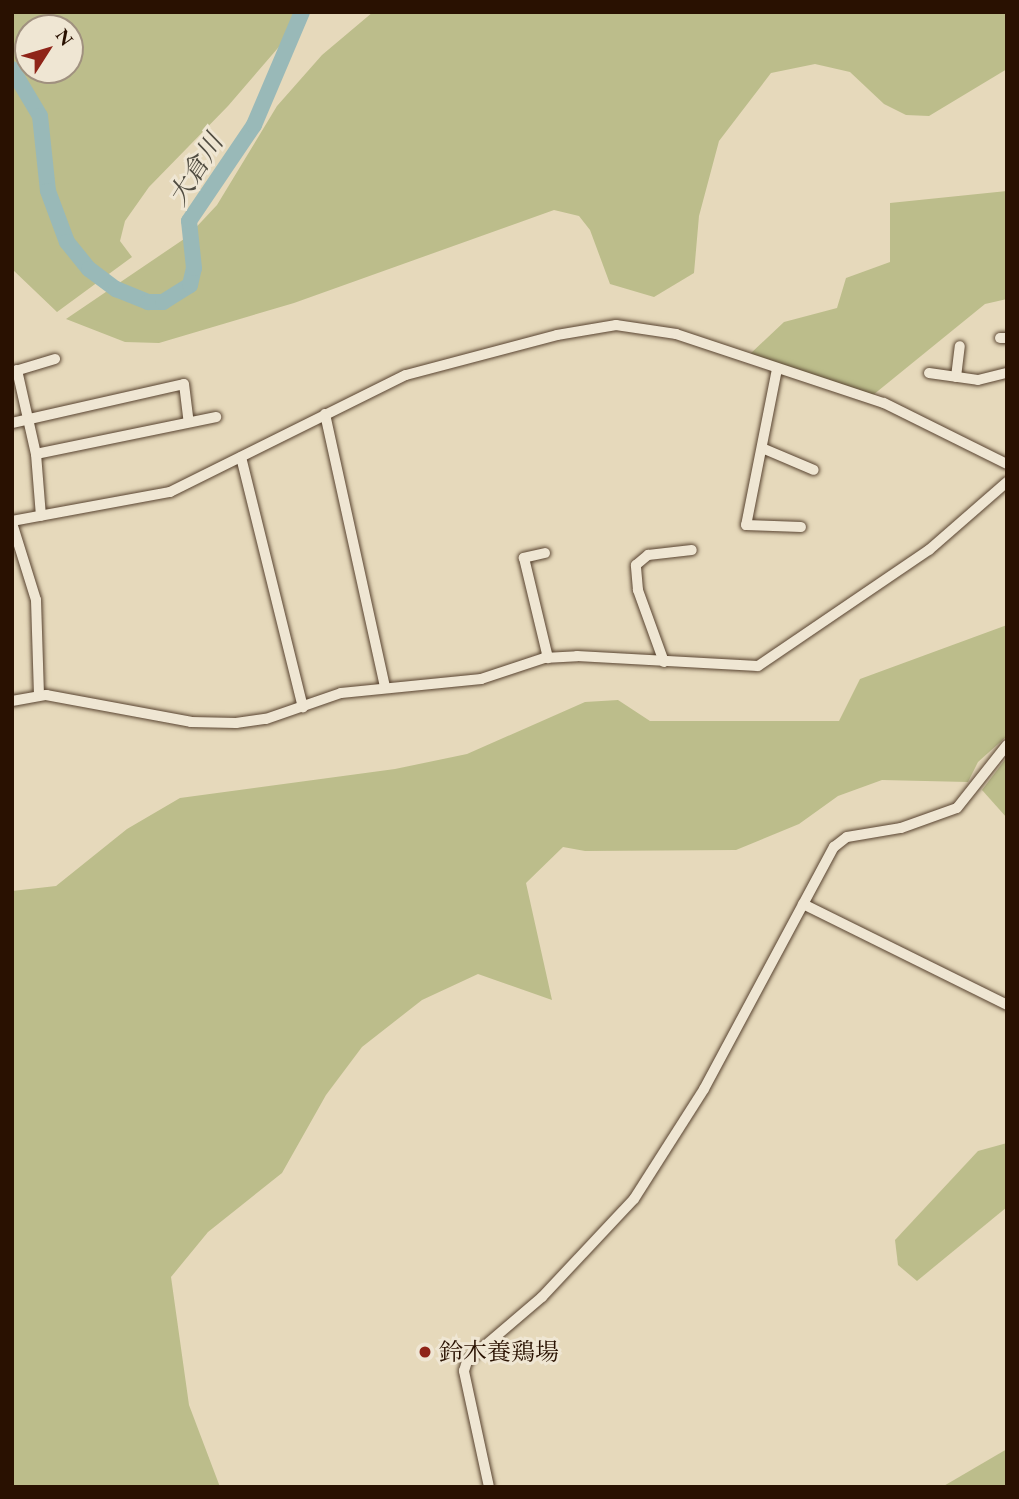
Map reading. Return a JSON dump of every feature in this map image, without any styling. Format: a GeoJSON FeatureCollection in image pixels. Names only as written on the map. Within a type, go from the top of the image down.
{"type":"FeatureCollection","features":[{"type":"Feature","properties":{"kind":"street"},"geometry":{"type":"LineString","coordinates":[[39,695],[36,600],[12,522],[170,492],[406,375],[557,335],[616,325],[676,334],[884,403],[1007,464]]}},
{"type":"Feature","properties":{"kind":"street"},"geometry":{"type":"LineString","coordinates":[[956,377],[960,346]]}},
{"type":"Feature","properties":{"kind":"street"},"geometry":{"type":"LineString","coordinates":[[41,516],[36,454],[15,371],[55,359]]}},
{"type":"Feature","properties":{"kind":"street"},"geometry":{"type":"LineString","coordinates":[[777,369],[747,525],[801,527]]}},
{"type":"Feature","properties":{"kind":"street"},"geometry":{"type":"LineString","coordinates":[[929,373],[978,380],[1007,373]]}},
{"type":"Feature","properties":{"kind":"street"},"geometry":{"type":"LineString","coordinates":[[12,423],[184,384],[189,422]]}},
{"type":"Feature","properties":{"kind":"street"},"geometry":{"type":"LineString","coordinates":[[325,414],[385,688]]}},
{"type":"Feature","properties":{"kind":"street"},"geometry":{"type":"LineString","coordinates":[[36,454],[216,417]]}},
{"type":"Feature","properties":{"kind":"street"},"geometry":{"type":"LineString","coordinates":[[762,448],[814,470]]}},
{"type":"Feature","properties":{"kind":"street"},"geometry":{"type":"LineString","coordinates":[[241,457],[303,707]]}},
{"type":"Feature","properties":{"kind":"street"},"geometry":{"type":"LineString","coordinates":[[12,701],[39,695],[191,722],[266,719],[341,693],[481,679],[548,658],[741,667],[771,660],[929,550],[1007,482]]}},
{"type":"Feature","properties":{"kind":"street"},"geometry":{"type":"LineString","coordinates":[[664,662],[638,590],[636,565],[648,555],[692,551]]}},
{"type":"Feature","properties":{"kind":"street"},"geometry":{"type":"LineString","coordinates":[[545,554],[524,558],[548,658]]}},
{"type":"Feature","properties":{"kind":"street"},"geometry":{"type":"LineString","coordinates":[[489,1487],[464,1371],[467,1361],[542,1297],[634,1199],[704,1089],[803,904],[840,841],[949,812],[962,803],[1007,745]]}},
{"type":"Feature","properties":{"kind":"street"},"geometry":{"type":"LineString","coordinates":[[803,904],[1007,1005]]}},
{"type":"Feature","properties":{"kind":"green space"},"geometry":{"type":"Polygon","coordinates":[[[12,12],[309,12],[228,106],[149,187],[125,221],[120,241],[132,257],[57,312],[12,269],[12,12]]]}},
{"type":"Feature","properties":{"kind":"green space"},"geometry":{"type":"Polygon","coordinates":[[[373,12],[1007,12],[1007,69],[929,116],[906,115],[884,104],[850,72],[815,64],[771,73],[719,141],[699,216],[694,273],[654,297],[610,284],[590,230],[579,216],[554,210],[294,303],[159,343],[125,342],[66,319],[187,237],[217,205],[277,106],[322,55],[373,12]]]}},
{"type":"Feature","properties":{"kind":"green space"},"geometry":{"type":"Polygon","coordinates":[[[1007,191],[1007,299],[985,304],[873,395],[749,355],[784,322],[837,308],[846,278],[890,262],[890,203],[1007,191]]]}},
{"type":"Feature","properties":{"kind":"green space"},"geometry":{"type":"Polygon","coordinates":[[[1007,625],[1007,736],[978,762],[968,782],[882,780],[838,796],[799,824],[736,850],[585,851],[563,847],[526,883],[552,1000],[478,974],[422,1000],[362,1047],[326,1095],[282,1173],[208,1232],[171,1277],[189,1405],[220,1487],[12,1487],[12,891],[56,886],[127,829],[180,798],[395,769],[467,754],[585,702],[618,700],[650,721],[839,721],[860,679],[1007,625]]]}},
{"type":"Feature","properties":{"kind":"green space"},"geometry":{"type":"Polygon","coordinates":[[[1007,757],[1007,818],[982,790],[1007,757]]]}},
{"type":"Feature","properties":{"kind":"green space"},"geometry":{"type":"Polygon","coordinates":[[[1007,1143],[1007,1207],[917,1281],[898,1265],[895,1240],[978,1151],[1007,1143]]]}},
{"type":"Feature","properties":{"kind":"green space"},"geometry":{"type":"Polygon","coordinates":[[[1007,1449],[1007,1487],[942,1487],[1007,1449]]]}},
{"type":"Feature","properties":{"kind":"waterway","name":"大倉川"},"geometry":{"type":"LineString","coordinates":[[12,69],[40,116],[48,191],[67,242],[89,269],[116,289],[148,302],[163,302],[190,285],[194,268],[189,221],[254,125],[302,12]]}},
{"type":"Feature","properties":{"kind":"place","name":"鈴木養鶏場"},"geometry":{"type":"Point","coordinates":[425,1352]}}]}
